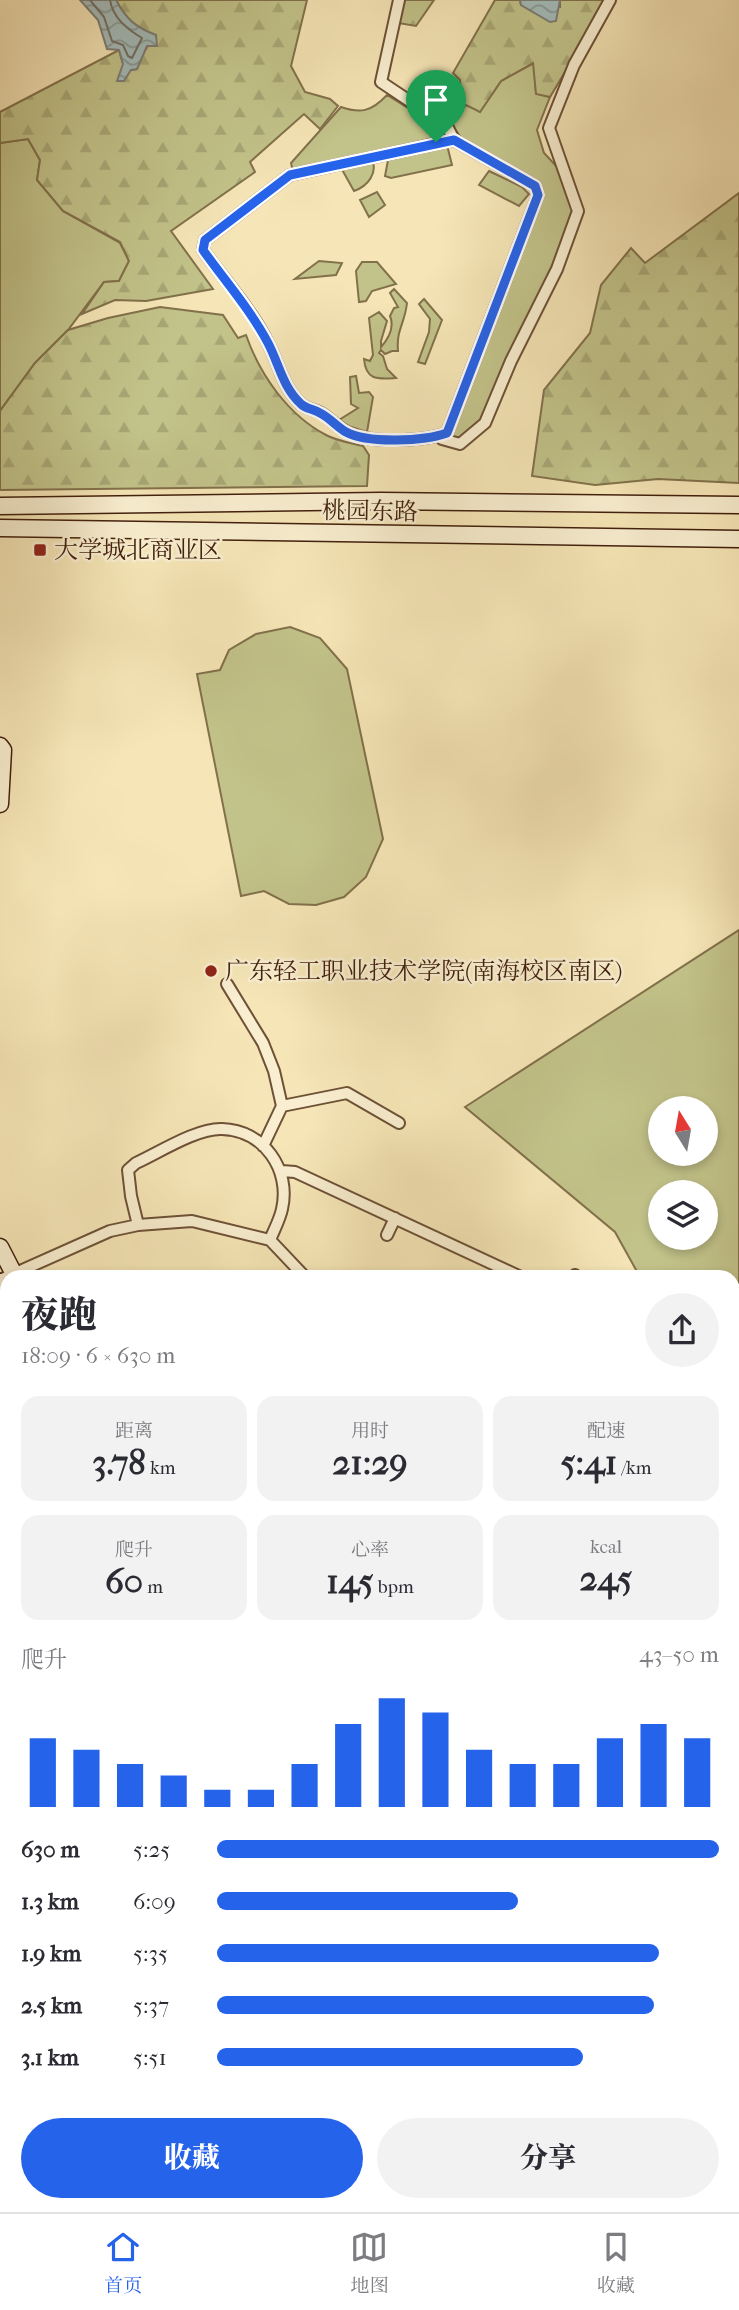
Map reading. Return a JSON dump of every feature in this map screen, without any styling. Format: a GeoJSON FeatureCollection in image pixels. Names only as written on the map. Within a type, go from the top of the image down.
{"type":"FeatureCollection","features":[{"type":"Feature","properties":{"kind":"main road","name":"桃园东路"},"geometry":{"type":"LineString","coordinates":[[0,506],[381,500],[739,505]]}},
{"type":"Feature","properties":{"kind":"main road","name":"桃园东路"},"geometry":{"type":"LineString","coordinates":[[0,528],[739,539]]}},
{"type":"Feature","properties":{"kind":"main road"},"geometry":{"type":"LineString","coordinates":[[0,746],[0,804]]}},
{"type":"Feature","properties":{"kind":"main road"},"geometry":{"type":"LineString","coordinates":[[0,1247],[5,1270]]}},
{"type":"Feature","properties":{"kind":"street"},"geometry":{"type":"LineString","coordinates":[[399,0],[381,82],[447,126],[454,140],[535,186],[538,195],[447,433],[435,438],[366,439],[348,433],[320,412],[303,406],[287,388],[269,344],[246,307],[203,250],[205,240],[290,175],[454,140]]}},
{"type":"Feature","properties":{"kind":"street"},"geometry":{"type":"LineString","coordinates":[[442,439],[460,444],[485,423],[511,361],[557,269],[579,211],[549,128],[574,65],[610,0]]}},
{"type":"Feature","properties":{"kind":"street"},"geometry":{"type":"LineString","coordinates":[[227,984],[263,1043],[274,1071],[282,1106],[263,1146]]}},
{"type":"Feature","properties":{"kind":"street"},"geometry":{"type":"LineString","coordinates":[[282,1106],[347,1093],[399,1123]]}},
{"type":"Feature","properties":{"kind":"street"},"geometry":{"type":"LineString","coordinates":[[138,1225],[128,1170],[136,1163],[201,1132],[223,1129],[251,1135],[270,1151],[282,1171],[282,1208],[270,1240]]}},
{"type":"Feature","properties":{"kind":"street"},"geometry":{"type":"LineString","coordinates":[[282,1171],[295,1172],[506,1270]]}},
{"type":"Feature","properties":{"kind":"street"},"geometry":{"type":"LineString","coordinates":[[387,1236],[395,1218]]}},
{"type":"Feature","properties":{"kind":"street"},"geometry":{"type":"LineString","coordinates":[[25,1270],[110,1231],[138,1225],[192,1222],[270,1240],[298,1270]]}},
{"type":"Feature","properties":{"kind":"green space"},"geometry":{"type":"Polygon","coordinates":[[[116,0],[307,0],[291,66],[305,92],[330,99],[338,106],[320,129],[304,114],[250,162],[255,172],[171,231],[213,289],[146,301],[115,300],[82,314],[104,282],[119,281],[129,261],[120,242],[63,211],[37,180],[40,160],[28,139],[0,143],[0,112],[119,50],[123,64],[131,70],[137,69],[142,55],[155,35],[132,22],[116,0]]]}},
{"type":"Feature","properties":{"kind":"green space"},"geometry":{"type":"Polygon","coordinates":[[[403,0],[434,0],[416,26],[398,23],[403,0]]]}},
{"type":"Feature","properties":{"kind":"green space"},"geometry":{"type":"Polygon","coordinates":[[[495,0],[520,0],[521,5],[560,7],[560,0],[608,0],[550,97],[536,94],[533,63],[501,81],[480,112],[466,105],[455,117],[439,109],[449,100],[461,96],[460,80],[453,73],[495,0]]]}},
{"type":"Feature","properties":{"kind":"green space"},"geometry":{"type":"Polygon","coordinates":[[[534,63],[536,93],[550,97],[537,130],[544,153],[560,170],[578,211],[485,423],[459,439],[442,439],[538,195],[535,186],[463,140],[450,123],[405,92],[455,117],[466,104],[480,112],[501,81],[534,63]]]}},
{"type":"Feature","properties":{"kind":"green space"},"geometry":{"type":"Polygon","coordinates":[[[387,95],[450,134],[293,171],[291,163],[341,107],[366,110],[387,95]]]}},
{"type":"Feature","properties":{"kind":"green space"},"geometry":{"type":"Polygon","coordinates":[[[28,139],[40,160],[37,180],[63,211],[120,243],[129,261],[119,281],[104,282],[68,330],[35,363],[0,411],[0,143],[28,139]]]}},
{"type":"Feature","properties":{"kind":"green space"},"geometry":{"type":"Polygon","coordinates":[[[447,145],[452,165],[391,178],[385,176],[388,160],[447,145]]]}},
{"type":"Feature","properties":{"kind":"green space"},"geometry":{"type":"Polygon","coordinates":[[[372,159],[373,174],[364,186],[354,191],[340,166],[372,159]]]}},
{"type":"Feature","properties":{"kind":"green space"},"geometry":{"type":"Polygon","coordinates":[[[489,171],[522,187],[529,194],[519,206],[479,185],[489,171]]]}},
{"type":"Feature","properties":{"kind":"green space"},"geometry":{"type":"Polygon","coordinates":[[[377,192],[385,205],[369,217],[360,200],[377,192]]]}},
{"type":"Feature","properties":{"kind":"green space"},"geometry":{"type":"Polygon","coordinates":[[[739,193],[739,483],[658,479],[595,485],[532,476],[544,390],[590,333],[601,285],[631,248],[645,263],[739,193]]]}},
{"type":"Feature","properties":{"kind":"green space"},"geometry":{"type":"Polygon","coordinates":[[[319,261],[342,263],[336,275],[295,279],[319,261]]]}},
{"type":"Feature","properties":{"kind":"green space"},"geometry":{"type":"Polygon","coordinates":[[[362,262],[377,262],[396,284],[372,291],[366,301],[359,302],[356,271],[362,262]]]}},
{"type":"Feature","properties":{"kind":"green space"},"geometry":{"type":"Polygon","coordinates":[[[394,289],[407,303],[398,337],[398,351],[385,354],[381,350],[379,353],[383,356],[387,369],[396,378],[378,378],[370,375],[365,366],[364,359],[370,361],[373,355],[369,318],[379,312],[387,321],[381,347],[391,329],[390,316],[394,308],[398,307],[390,293],[394,289]]]}},
{"type":"Feature","properties":{"kind":"green space"},"geometry":{"type":"Polygon","coordinates":[[[424,299],[442,320],[425,364],[418,362],[429,332],[430,319],[419,304],[424,299]]]}},
{"type":"Feature","properties":{"kind":"green space"},"geometry":{"type":"Polygon","coordinates":[[[160,307],[223,315],[238,338],[246,335],[267,379],[299,417],[330,437],[363,446],[369,455],[367,486],[0,490],[0,411],[35,363],[68,330],[160,307]]]}},
{"type":"Feature","properties":{"kind":"green space"},"geometry":{"type":"Polygon","coordinates":[[[356,376],[359,393],[369,392],[373,397],[367,432],[339,420],[358,408],[351,404],[350,377],[356,376]]]}},
{"type":"Feature","properties":{"kind":"green space"},"geometry":{"type":"Polygon","coordinates":[[[290,627],[320,638],[347,669],[383,839],[366,877],[344,897],[316,905],[289,904],[264,891],[241,896],[197,674],[220,670],[229,650],[256,634],[290,627]]]}},
{"type":"Feature","properties":{"kind":"green space"},"geometry":{"type":"Polygon","coordinates":[[[739,930],[739,1270],[636,1270],[615,1232],[465,1107],[739,930]]]}},
{"type":"Feature","properties":{"kind":"water"},"geometry":{"type":"Polygon","coordinates":[[[80,0],[116,0],[132,22],[156,35],[157,46],[147,46],[137,69],[131,70],[124,81],[117,81],[123,64],[119,50],[107,49],[98,20],[80,0]]]}},
{"type":"Feature","properties":{"kind":"water"},"geometry":{"type":"Polygon","coordinates":[[[520,0],[560,0],[556,21],[550,22],[521,5],[520,0]]]}},
{"type":"Feature","properties":{"kind":"place","name":"大学城北商业区"},"geometry":{"type":"Point","coordinates":[40,550]}},
{"type":"Feature","properties":{"kind":"place","name":"广东轻工职业技术学院(南海校区南区)"},"geometry":{"type":"Point","coordinates":[211,971]}},
{"type":"Feature","properties":{"kind":"route"},"geometry":{"type":"LineString","coordinates":[[454,140],[535,186],[538,195],[447,433],[435,438],[366,439],[348,433],[320,412],[303,406],[287,388],[269,344],[246,307],[203,250],[205,240],[290,175],[436,142],[454,140]]}}]}
